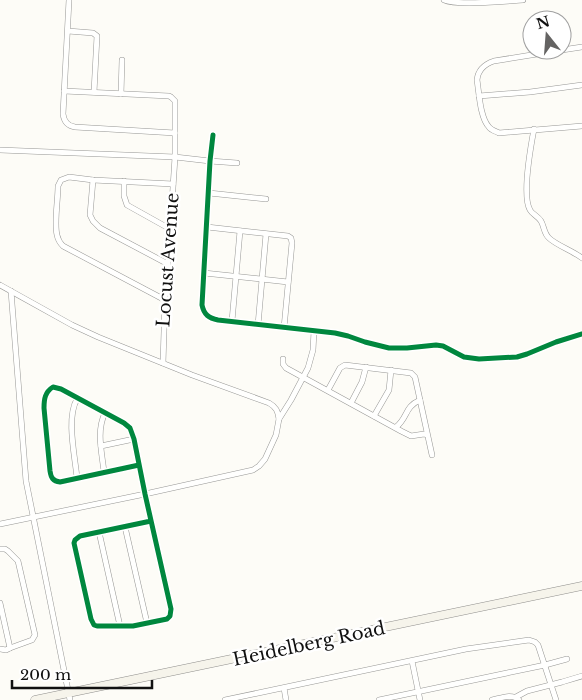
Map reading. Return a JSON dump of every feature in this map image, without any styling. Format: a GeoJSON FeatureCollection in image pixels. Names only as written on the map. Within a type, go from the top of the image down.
{"type":"FeatureCollection","features":[{"type":"Feature","properties":{"kind":"main road","name":"Heidelberg Road"},"geometry":{"type":"LineString","coordinates":[[35,700],[70,696],[582,586]]}},
{"type":"Feature","properties":{"kind":"street"},"geometry":{"type":"LineString","coordinates":[[69,0],[63,117],[66,123],[72,126],[175,133]]}},
{"type":"Feature","properties":{"kind":"street"},"geometry":{"type":"LineString","coordinates":[[444,0],[451,2],[523,0]]}},
{"type":"Feature","properties":{"kind":"street"},"geometry":{"type":"LineString","coordinates":[[68,31],[93,33],[97,36],[94,92]]}},
{"type":"Feature","properties":{"kind":"street"},"geometry":{"type":"LineString","coordinates":[[522,56],[494,61],[478,73],[479,96],[484,118],[488,126],[499,132],[582,126]]}},
{"type":"Feature","properties":{"kind":"street"},"geometry":{"type":"LineString","coordinates":[[64,91],[121,94],[122,60]]}},
{"type":"Feature","properties":{"kind":"street"},"geometry":{"type":"LineString","coordinates":[[479,96],[582,86]]}},
{"type":"Feature","properties":{"kind":"street","name":"Locust Avenue"},"geometry":{"type":"LineString","coordinates":[[121,94],[169,96],[174,99],[176,104],[175,158],[164,300],[163,363]]}},
{"type":"Feature","properties":{"kind":"street"},"geometry":{"type":"LineString","coordinates":[[534,129],[529,157],[528,207],[541,221],[548,238],[582,258]]}},
{"type":"Feature","properties":{"kind":"street"},"geometry":{"type":"LineString","coordinates":[[213,135],[202,305],[207,317],[232,322],[343,335],[389,348],[443,346],[464,357],[479,359],[517,357],[582,334]]}},
{"type":"Feature","properties":{"kind":"street"},"geometry":{"type":"LineString","coordinates":[[0,150],[175,158],[237,163]]}},
{"type":"Feature","properties":{"kind":"street"},"geometry":{"type":"LineString","coordinates":[[164,300],[63,246],[56,235],[59,182],[69,177],[173,184]]}},
{"type":"Feature","properties":{"kind":"street"},"geometry":{"type":"LineString","coordinates":[[93,180],[90,215],[93,221],[100,228],[168,264]]}},
{"type":"Feature","properties":{"kind":"street"},"geometry":{"type":"LineString","coordinates":[[124,182],[124,196],[128,205],[170,229]]}},
{"type":"Feature","properties":{"kind":"street"},"geometry":{"type":"LineString","coordinates":[[209,193],[266,198]]}},
{"type":"Feature","properties":{"kind":"street"},"geometry":{"type":"LineString","coordinates":[[207,227],[288,236],[291,238],[284,328]]}},
{"type":"Feature","properties":{"kind":"street"},"geometry":{"type":"LineString","coordinates":[[232,322],[240,231]]}},
{"type":"Feature","properties":{"kind":"street"},"geometry":{"type":"LineString","coordinates":[[258,325],[266,234]]}},
{"type":"Feature","properties":{"kind":"street"},"geometry":{"type":"LineString","coordinates":[[204,273],[288,282]]}},
{"type":"Feature","properties":{"kind":"street"},"geometry":{"type":"LineString","coordinates":[[0,285],[83,330],[269,403],[274,406],[280,419]]}},
{"type":"Feature","properties":{"kind":"street"},"geometry":{"type":"LineString","coordinates":[[11,291],[25,472],[70,696]]}},
{"type":"Feature","properties":{"kind":"street"},"geometry":{"type":"LineString","coordinates":[[0,524],[253,470],[265,459],[276,436],[280,419],[311,358],[314,331]]}},
{"type":"Feature","properties":{"kind":"street"},"geometry":{"type":"LineString","coordinates":[[283,359],[283,364],[286,368],[396,428],[411,436],[424,434],[427,436]]}},
{"type":"Feature","properties":{"kind":"street"},"geometry":{"type":"LineString","coordinates":[[328,390],[342,366],[366,367],[413,374],[432,455]]}},
{"type":"Feature","properties":{"kind":"street"},"geometry":{"type":"LineString","coordinates":[[351,403],[362,382],[366,367]]}},
{"type":"Feature","properties":{"kind":"street"},"geometry":{"type":"LineString","coordinates":[[374,416],[389,390],[391,370]]}},
{"type":"Feature","properties":{"kind":"street"},"geometry":{"type":"LineString","coordinates":[[139,465],[60,482],[52,478],[44,402],[47,391],[52,387],[60,389],[127,426],[132,433],[134,439],[171,613],[167,619],[133,626],[97,626],[91,619],[74,543],[76,538],[151,521]]}},
{"type":"Feature","properties":{"kind":"street"},"geometry":{"type":"LineString","coordinates":[[77,478],[72,419],[73,408],[78,399]]}},
{"type":"Feature","properties":{"kind":"street"},"geometry":{"type":"LineString","coordinates":[[396,428],[410,405],[420,400]]}},
{"type":"Feature","properties":{"kind":"street"},"geometry":{"type":"LineString","coordinates":[[104,472],[100,427],[105,413]]}},
{"type":"Feature","properties":{"kind":"street"},"geometry":{"type":"LineString","coordinates":[[101,446],[134,439]]}},
{"type":"Feature","properties":{"kind":"street"},"geometry":{"type":"LineString","coordinates":[[125,527],[146,623]]}},
{"type":"Feature","properties":{"kind":"street"},"geometry":{"type":"LineString","coordinates":[[99,532],[120,626]]}},
{"type":"Feature","properties":{"kind":"street"},"geometry":{"type":"LineString","coordinates":[[0,549],[8,551],[16,558],[19,564],[35,635],[32,640],[6,650],[0,649]]}},
{"type":"Feature","properties":{"kind":"street"},"geometry":{"type":"LineString","coordinates":[[0,603],[10,648]]}},
{"type":"Feature","properties":{"kind":"street"},"geometry":{"type":"LineString","coordinates":[[225,700],[466,649],[528,640],[538,645],[556,700]]}},
{"type":"Feature","properties":{"kind":"street"},"geometry":{"type":"LineString","coordinates":[[379,700],[567,659]]}},
{"type":"Feature","properties":{"kind":"street"},"geometry":{"type":"LineString","coordinates":[[412,661],[420,700]]}},
{"type":"Feature","properties":{"kind":"street"},"geometry":{"type":"LineString","coordinates":[[492,700],[510,696],[518,699],[527,691],[582,676]]}},
{"type":"Feature","properties":{"kind":"street"},"geometry":{"type":"LineString","coordinates":[[284,688],[286,700]]}},
{"type":"Feature","properties":{"kind":"cycle path"},"geometry":{"type":"LineString","coordinates":[[213,135],[202,305],[204,311],[210,317],[218,320],[335,333],[389,348],[443,346],[464,357],[479,359],[517,357],[582,334]]}},
{"type":"Feature","properties":{"kind":"cycle path"},"geometry":{"type":"LineString","coordinates":[[139,465],[60,482],[54,480],[50,471],[44,408],[48,391],[53,387],[61,389],[130,428],[134,439],[171,609],[170,616],[167,619],[133,626],[94,625],[74,543],[75,540],[80,536],[151,521]]}}]}
